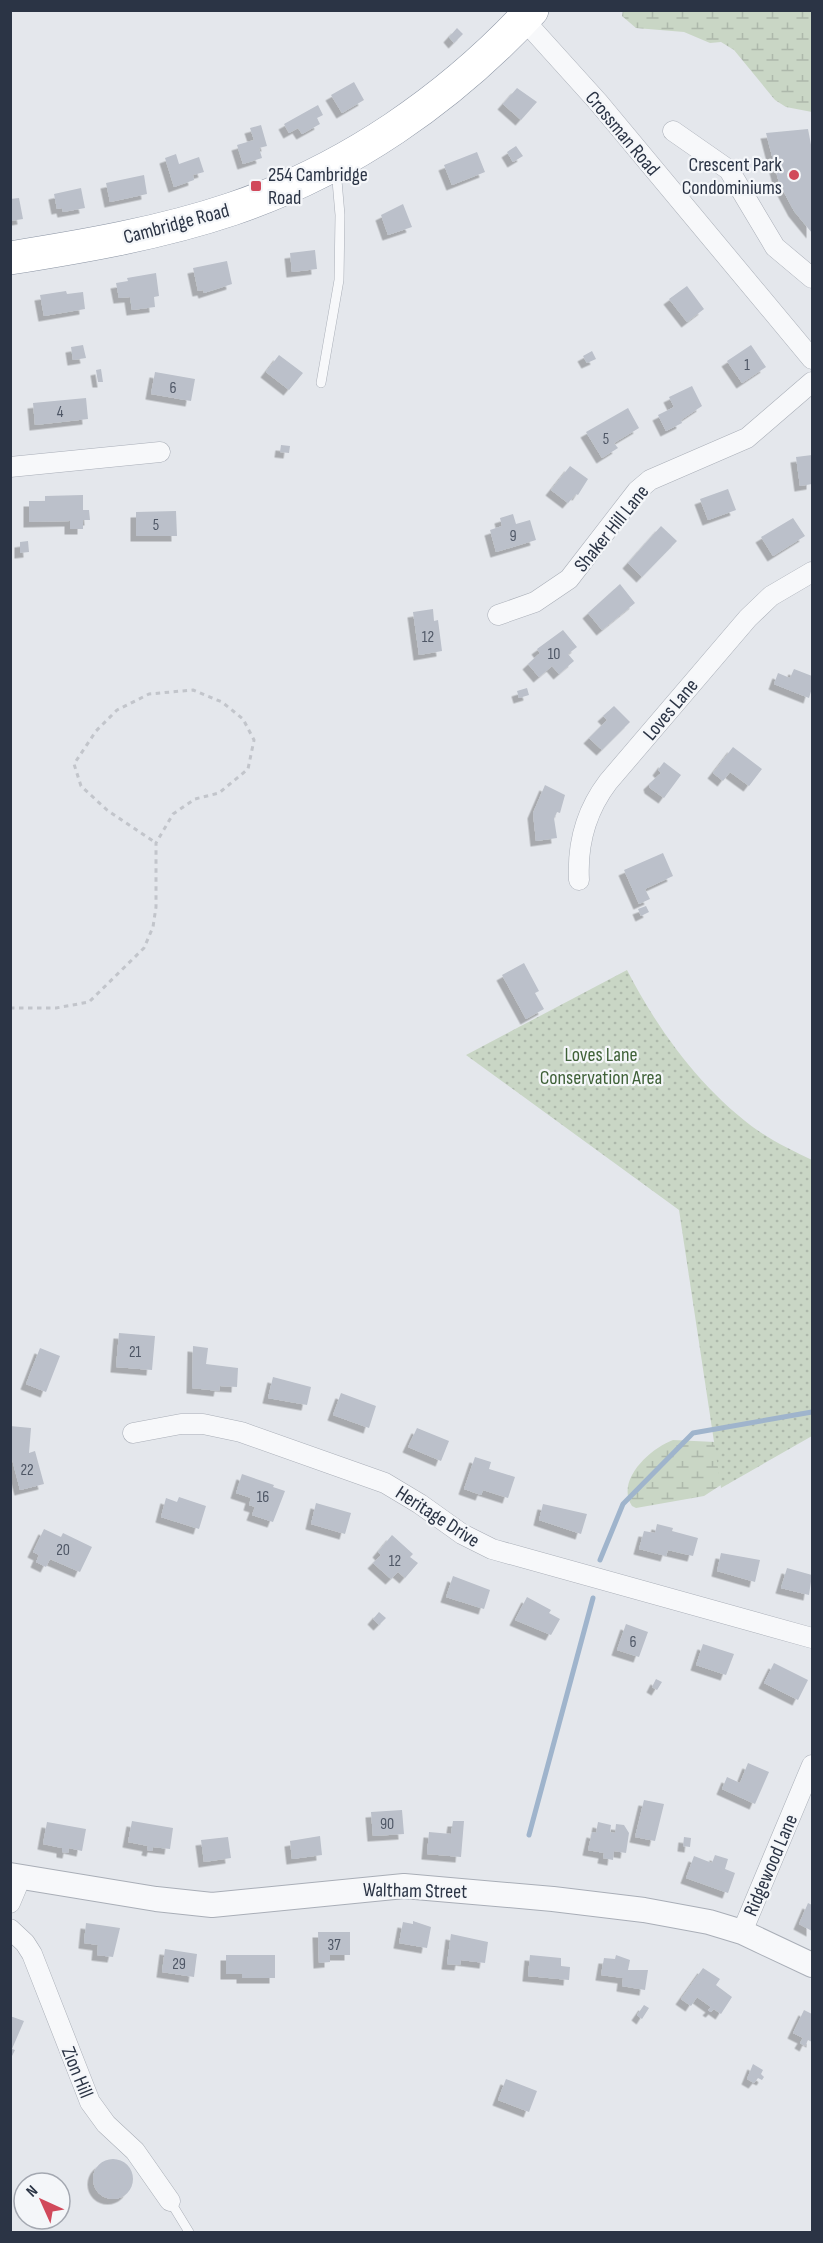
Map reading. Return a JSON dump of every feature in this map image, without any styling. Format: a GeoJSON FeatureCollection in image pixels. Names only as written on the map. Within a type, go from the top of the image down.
{"type":"FeatureCollection","features":[{"type":"Feature","properties":{"kind":"highway","name":"Cambridge Road"},"geometry":{"type":"LineString","coordinates":[[10,258],[101,242],[199,219],[273,193],[336,164],[378,139],[436,99],[481,61],[528,15]]}},
{"type":"Feature","properties":{"kind":"street","name":"Crossman Road"},"geometry":{"type":"LineString","coordinates":[[528,15],[813,359]]}},
{"type":"Feature","properties":{"kind":"street"},"geometry":{"type":"LineString","coordinates":[[673,131],[729,170],[775,247],[813,278]]}},
{"type":"Feature","properties":{"kind":"street","name":"Shaker Hill Lane"},"geometry":{"type":"LineString","coordinates":[[498,615],[536,602],[569,579],[632,497],[650,480],[747,438],[813,382]]}},
{"type":"Feature","properties":{"kind":"street"},"geometry":{"type":"LineString","coordinates":[[10,467],[160,452]]}},
{"type":"Feature","properties":{"kind":"street","name":"Loves Lane"},"geometry":{"type":"LineString","coordinates":[[579,880],[582,831],[604,787],[747,618],[771,596],[813,572]]}},
{"type":"Feature","properties":{"kind":"street","name":"Heritage Drive"},"geometry":{"type":"LineString","coordinates":[[133,1434],[181,1424],[202,1424],[234,1430],[385,1483],[420,1504],[462,1534],[501,1552],[813,1638]]}},
{"type":"Feature","properties":{"kind":"street","name":"Ridgewood Lane"},"geometry":{"type":"LineString","coordinates":[[742,1932],[813,1765]]}},
{"type":"Feature","properties":{"kind":"street"},"geometry":{"type":"LineString","coordinates":[[10,1904],[16,1876]]}},
{"type":"Feature","properties":{"kind":"street","name":"Waltham Street"},"geometry":{"type":"LineString","coordinates":[[16,1876],[156,1899],[212,1905],[370,1887],[440,1888],[644,1910],[709,1922],[742,1932],[813,1965]]}},
{"type":"Feature","properties":{"kind":"street","name":"Zion Hill"},"geometry":{"type":"LineString","coordinates":[[10,1929],[30,1950],[90,2102],[106,2124],[135,2151],[170,2201]]}},
{"type":"Feature","properties":{"kind":"lane"},"geometry":{"type":"LineString","coordinates":[[321,383],[339,280],[340,215],[336,164]]}},
{"type":"Feature","properties":{"kind":"lane"},"geometry":{"type":"LineString","coordinates":[[170,2201],[189,2232]]}},
{"type":"Feature","properties":{"kind":"path"},"geometry":{"type":"LineString","coordinates":[[10,1008],[56,1008],[89,1002],[144,948],[153,927],[156,907],[156,843],[173,814],[195,799],[219,793],[248,769],[254,740],[243,719],[222,702],[193,690],[149,694],[117,710],[96,731],[74,764],[81,786],[107,810],[156,843]]}},
{"type":"Feature","properties":{"kind":"green space"},"geometry":{"type":"Polygon","coordinates":[[[623,10],[812,11],[812,112],[786,107],[775,100],[734,50],[721,42],[710,43],[684,32],[636,28],[622,16],[623,10]]]}},
{"type":"Feature","properties":{"kind":"green space","name":"Loves Lane Conservation Area"},"geometry":{"type":"Polygon","coordinates":[[[627,970],[653,1016],[701,1080],[739,1116],[760,1132],[812,1160],[812,1436],[721,1488],[679,1210],[466,1055],[627,970]]]}},
{"type":"Feature","properties":{"kind":"green space"},"geometry":{"type":"Polygon","coordinates":[[[673,1440],[715,1442],[724,1483],[704,1496],[636,1508],[632,1506],[628,1496],[628,1486],[638,1466],[655,1450],[673,1440]]]}},
{"type":"Feature","properties":{"kind":"building"},"geometry":{"type":"Polygon","coordinates":[[[457,28],[463,34],[454,43],[449,37],[457,28]]]}},
{"type":"Feature","properties":{"kind":"building"},"geometry":{"type":"Polygon","coordinates":[[[354,82],[364,100],[342,113],[331,95],[354,82]]]}},
{"type":"Feature","properties":{"kind":"building"},"geometry":{"type":"Polygon","coordinates":[[[517,88],[537,102],[521,120],[503,104],[517,88]]]}},
{"type":"Feature","properties":{"kind":"building"},"geometry":{"type":"Polygon","coordinates":[[[318,105],[323,115],[317,118],[320,124],[302,134],[298,128],[289,133],[284,124],[318,105]]]}},
{"type":"Feature","properties":{"kind":"building"},"geometry":{"type":"Polygon","coordinates":[[[261,125],[267,146],[259,148],[262,158],[243,164],[237,145],[254,140],[250,128],[261,125]]]}},
{"type":"Feature","properties":{"kind":"building","name":"Crescent Park Condominiums"},"geometry":{"type":"Polygon","coordinates":[[[808,129],[812,150],[812,233],[794,211],[779,183],[766,133],[808,129]]]}},
{"type":"Feature","properties":{"kind":"building"},"geometry":{"type":"Polygon","coordinates":[[[516,146],[523,156],[513,162],[507,152],[516,146]]]}},
{"type":"Feature","properties":{"kind":"building"},"geometry":{"type":"Polygon","coordinates":[[[477,152],[485,172],[452,185],[444,165],[477,152]]]}},
{"type":"Feature","properties":{"kind":"building"},"geometry":{"type":"Polygon","coordinates":[[[176,154],[179,164],[199,157],[204,172],[193,175],[194,180],[174,187],[165,158],[176,154]]]}},
{"type":"Feature","properties":{"kind":"building"},"geometry":{"type":"Polygon","coordinates":[[[144,175],[147,194],[110,202],[106,183],[144,175]]]}},
{"type":"Feature","properties":{"kind":"building"},"geometry":{"type":"Polygon","coordinates":[[[81,188],[85,208],[63,212],[62,208],[57,209],[54,194],[81,188]]]}},
{"type":"Feature","properties":{"kind":"building"},"geometry":{"type":"Polygon","coordinates":[[[19,198],[23,219],[10,221],[10,199],[19,198]]]}},
{"type":"Feature","properties":{"kind":"building"},"geometry":{"type":"Polygon","coordinates":[[[403,204],[412,227],[388,235],[381,215],[403,204]]]}},
{"type":"Feature","properties":{"kind":"building"},"geometry":{"type":"Polygon","coordinates":[[[315,250],[317,269],[292,272],[290,253],[315,250]]]}},
{"type":"Feature","properties":{"kind":"building"},"geometry":{"type":"Polygon","coordinates":[[[227,261],[232,284],[204,293],[203,290],[198,291],[193,268],[227,261]]]}},
{"type":"Feature","properties":{"kind":"building"},"geometry":{"type":"Polygon","coordinates":[[[156,273],[159,296],[154,297],[155,307],[132,310],[130,297],[119,298],[116,283],[128,281],[127,278],[156,273]]]}},
{"type":"Feature","properties":{"kind":"building"},"geometry":{"type":"Polygon","coordinates":[[[687,286],[704,309],[687,322],[669,299],[687,286]]]}},
{"type":"Feature","properties":{"kind":"building"},"geometry":{"type":"Polygon","coordinates":[[[66,291],[67,294],[83,292],[85,309],[44,316],[40,295],[66,291]]]}},
{"type":"Feature","properties":{"kind":"building"},"geometry":{"type":"Polygon","coordinates":[[[83,345],[86,358],[73,360],[71,347],[83,345]]]}},
{"type":"Feature","properties":{"kind":"building"},"geometry":{"type":"Polygon","coordinates":[[[751,345],[766,367],[742,383],[727,361],[751,345]]]}},
{"type":"Feature","properties":{"kind":"building"},"geometry":{"type":"Polygon","coordinates":[[[592,351],[596,359],[587,363],[583,356],[592,351]]]}},
{"type":"Feature","properties":{"kind":"building"},"geometry":{"type":"Polygon","coordinates":[[[279,355],[303,373],[289,390],[266,372],[279,355]]]}},
{"type":"Feature","properties":{"kind":"building"},"geometry":{"type":"Polygon","coordinates":[[[101,369],[103,382],[98,382],[96,370],[101,369]]]}},
{"type":"Feature","properties":{"kind":"building"},"geometry":{"type":"Polygon","coordinates":[[[155,372],[195,379],[191,401],[151,394],[155,372]]]}},
{"type":"Feature","properties":{"kind":"building"},"geometry":{"type":"Polygon","coordinates":[[[692,386],[702,406],[681,420],[682,423],[666,431],[658,415],[674,407],[669,397],[692,386]]]}},
{"type":"Feature","properties":{"kind":"building"},"geometry":{"type":"Polygon","coordinates":[[[86,398],[88,419],[35,425],[33,403],[86,398]]]}},
{"type":"Feature","properties":{"kind":"building"},"geometry":{"type":"Polygon","coordinates":[[[628,408],[639,428],[614,443],[618,448],[602,458],[586,432],[628,408]]]}},
{"type":"Feature","properties":{"kind":"building"},"geometry":{"type":"Polygon","coordinates":[[[281,445],[290,446],[289,453],[280,452],[281,445]]]}},
{"type":"Feature","properties":{"kind":"building"},"geometry":{"type":"Polygon","coordinates":[[[812,455],[812,484],[800,486],[796,457],[812,455]]]}},
{"type":"Feature","properties":{"kind":"building"},"geometry":{"type":"Polygon","coordinates":[[[570,466],[588,479],[578,495],[576,494],[568,503],[551,490],[570,466]]]}},
{"type":"Feature","properties":{"kind":"building"},"geometry":{"type":"Polygon","coordinates":[[[728,489],[736,510],[708,520],[700,499],[728,489]]]}},
{"type":"Feature","properties":{"kind":"building"},"geometry":{"type":"Polygon","coordinates":[[[83,495],[83,510],[89,510],[90,520],[83,520],[83,529],[70,529],[70,521],[29,522],[29,501],[45,501],[45,496],[83,495]]]}},
{"type":"Feature","properties":{"kind":"building"},"geometry":{"type":"Polygon","coordinates":[[[176,511],[177,536],[136,536],[136,512],[176,511]]]}},
{"type":"Feature","properties":{"kind":"building"},"geometry":{"type":"Polygon","coordinates":[[[513,514],[516,524],[530,520],[536,540],[496,552],[490,530],[502,526],[500,518],[513,514]]]}},
{"type":"Feature","properties":{"kind":"building"},"geometry":{"type":"Polygon","coordinates":[[[793,518],[805,536],[773,556],[761,537],[793,518]]]}},
{"type":"Feature","properties":{"kind":"building"},"geometry":{"type":"Polygon","coordinates":[[[661,526],[677,541],[642,577],[628,563],[661,526]]]}},
{"type":"Feature","properties":{"kind":"building"},"geometry":{"type":"Polygon","coordinates":[[[28,541],[29,552],[20,553],[20,542],[28,541]]]}},
{"type":"Feature","properties":{"kind":"building"},"geometry":{"type":"Polygon","coordinates":[[[620,584],[635,603],[602,630],[588,613],[620,584]]]}},
{"type":"Feature","properties":{"kind":"building"},"geometry":{"type":"Polygon","coordinates":[[[433,609],[434,621],[438,620],[442,651],[419,655],[413,612],[433,609]]]}},
{"type":"Feature","properties":{"kind":"building"},"geometry":{"type":"Polygon","coordinates":[[[563,630],[577,647],[568,654],[574,661],[559,674],[552,666],[539,677],[528,664],[540,653],[537,649],[563,630]]]}},
{"type":"Feature","properties":{"kind":"building"},"geometry":{"type":"Polygon","coordinates":[[[794,669],[812,676],[809,698],[774,684],[778,673],[790,678],[794,669]]]}},
{"type":"Feature","properties":{"kind":"building"},"geometry":{"type":"Polygon","coordinates":[[[527,688],[529,695],[519,698],[517,691],[527,688]]]}},
{"type":"Feature","properties":{"kind":"building"},"geometry":{"type":"Polygon","coordinates":[[[614,706],[630,722],[602,750],[589,738],[607,720],[603,716],[614,706]]]}},
{"type":"Feature","properties":{"kind":"building"},"geometry":{"type":"Polygon","coordinates":[[[733,747],[762,769],[749,786],[730,772],[723,781],[713,773],[733,747]]]}},
{"type":"Feature","properties":{"kind":"building"},"geometry":{"type":"Polygon","coordinates":[[[664,762],[681,775],[664,798],[650,788],[649,784],[661,773],[658,770],[664,762]]]}},
{"type":"Feature","properties":{"kind":"building"},"geometry":{"type":"Polygon","coordinates":[[[545,785],[565,795],[560,813],[557,812],[554,818],[557,838],[536,841],[533,813],[545,785]]]}},
{"type":"Feature","properties":{"kind":"building"},"geometry":{"type":"Polygon","coordinates":[[[663,853],[673,876],[645,889],[650,899],[639,904],[624,870],[663,853]]]}},
{"type":"Feature","properties":{"kind":"building"},"geometry":{"type":"Polygon","coordinates":[[[646,906],[649,912],[641,916],[638,909],[646,906]]]}},
{"type":"Feature","properties":{"kind":"building"},"geometry":{"type":"Polygon","coordinates":[[[524,963],[539,991],[535,993],[544,1009],[526,1019],[502,975],[524,963]]]}},
{"type":"Feature","properties":{"kind":"building"},"geometry":{"type":"Polygon","coordinates":[[[119,1333],[155,1336],[152,1370],[116,1367],[119,1333]]]}},
{"type":"Feature","properties":{"kind":"building"},"geometry":{"type":"Polygon","coordinates":[[[193,1346],[208,1348],[206,1364],[238,1368],[237,1387],[220,1386],[219,1391],[192,1388],[193,1346]]]}},
{"type":"Feature","properties":{"kind":"building"},"geometry":{"type":"Polygon","coordinates":[[[40,1348],[60,1356],[46,1392],[26,1384],[40,1348]]]}},
{"type":"Feature","properties":{"kind":"building"},"geometry":{"type":"Polygon","coordinates":[[[273,1377],[311,1387],[307,1405],[268,1398],[273,1377]]]}},
{"type":"Feature","properties":{"kind":"building"},"geometry":{"type":"Polygon","coordinates":[[[341,1393],[376,1406],[369,1428],[333,1415],[341,1393]]]}},
{"type":"Feature","properties":{"kind":"building"},"geometry":{"type":"Polygon","coordinates":[[[10,1426],[31,1428],[29,1453],[35,1451],[44,1484],[20,1490],[10,1451],[10,1426]]]}},
{"type":"Feature","properties":{"kind":"building"},"geometry":{"type":"Polygon","coordinates":[[[417,1428],[449,1441],[441,1461],[408,1447],[417,1428]]]}},
{"type":"Feature","properties":{"kind":"building"},"geometry":{"type":"Polygon","coordinates":[[[475,1457],[491,1462],[489,1469],[515,1477],[508,1498],[483,1490],[481,1495],[464,1489],[475,1457]]]}},
{"type":"Feature","properties":{"kind":"building"},"geometry":{"type":"Polygon","coordinates":[[[242,1474],[285,1491],[273,1522],[252,1515],[255,1507],[249,1505],[251,1498],[236,1493],[242,1474]]]}},
{"type":"Feature","properties":{"kind":"building"},"geometry":{"type":"Polygon","coordinates":[[[179,1497],[206,1506],[199,1529],[161,1517],[166,1498],[177,1502],[179,1497]]]}},
{"type":"Feature","properties":{"kind":"building"},"geometry":{"type":"Polygon","coordinates":[[[316,1503],[351,1513],[345,1534],[311,1524],[316,1503]]]}},
{"type":"Feature","properties":{"kind":"building"},"geometry":{"type":"Polygon","coordinates":[[[543,1504],[587,1514],[581,1534],[539,1520],[543,1504]]]}},
{"type":"Feature","properties":{"kind":"building"},"geometry":{"type":"Polygon","coordinates":[[[657,1524],[698,1538],[693,1556],[668,1550],[666,1556],[639,1549],[644,1531],[655,1533],[657,1524]]]}},
{"type":"Feature","properties":{"kind":"building"},"geometry":{"type":"Polygon","coordinates":[[[44,1529],[61,1537],[63,1533],[92,1547],[80,1572],[50,1559],[46,1567],[36,1562],[39,1555],[33,1552],[44,1529]]]}},
{"type":"Feature","properties":{"kind":"building"},"geometry":{"type":"Polygon","coordinates":[[[392,1535],[413,1554],[410,1557],[418,1563],[405,1578],[398,1572],[391,1579],[373,1563],[381,1555],[378,1552],[392,1535]]]}},
{"type":"Feature","properties":{"kind":"building"},"geometry":{"type":"Polygon","coordinates":[[[721,1553],[760,1560],[755,1582],[717,1571],[721,1553]]]}},
{"type":"Feature","properties":{"kind":"building"},"geometry":{"type":"Polygon","coordinates":[[[787,1568],[812,1575],[809,1595],[781,1588],[787,1568]]]}},
{"type":"Feature","properties":{"kind":"building"},"geometry":{"type":"Polygon","coordinates":[[[453,1576],[490,1590],[484,1609],[446,1597],[453,1576]]]}},
{"type":"Feature","properties":{"kind":"building"},"geometry":{"type":"Polygon","coordinates":[[[527,1597],[551,1610],[549,1613],[560,1619],[551,1635],[515,1620],[527,1597]]]}},
{"type":"Feature","properties":{"kind":"building"},"geometry":{"type":"Polygon","coordinates":[[[379,1612],[386,1618],[379,1625],[373,1619],[379,1612]]]}},
{"type":"Feature","properties":{"kind":"building"},"geometry":{"type":"Polygon","coordinates":[[[626,1624],[648,1632],[639,1657],[617,1650],[626,1624]]]}},
{"type":"Feature","properties":{"kind":"building"},"geometry":{"type":"Polygon","coordinates":[[[703,1644],[734,1654],[726,1675],[696,1665],[703,1644]]]}},
{"type":"Feature","properties":{"kind":"building"},"geometry":{"type":"Polygon","coordinates":[[[774,1663],[808,1680],[798,1700],[764,1683],[774,1663]]]}},
{"type":"Feature","properties":{"kind":"building"},"geometry":{"type":"Polygon","coordinates":[[[656,1679],[662,1682],[657,1690],[652,1687],[656,1679]]]}},
{"type":"Feature","properties":{"kind":"building"},"geometry":{"type":"Polygon","coordinates":[[[748,1763],[769,1772],[755,1804],[722,1789],[727,1777],[740,1783],[748,1763]]]}},
{"type":"Feature","properties":{"kind":"building"},"geometry":{"type":"Polygon","coordinates":[[[644,1800],[664,1804],[655,1841],[635,1837],[644,1800]]]}},
{"type":"Feature","properties":{"kind":"building"},"geometry":{"type":"Polygon","coordinates":[[[402,1810],[404,1834],[373,1836],[371,1812],[402,1810]]]}},
{"type":"Feature","properties":{"kind":"building"},"geometry":{"type":"Polygon","coordinates":[[[132,1821],[173,1828],[170,1849],[153,1847],[152,1851],[147,1850],[148,1846],[128,1842],[132,1821]]]}},
{"type":"Feature","properties":{"kind":"building"},"geometry":{"type":"Polygon","coordinates":[[[453,1821],[464,1821],[461,1857],[427,1854],[429,1832],[451,1834],[453,1821]]]}},
{"type":"Feature","properties":{"kind":"building"},"geometry":{"type":"Polygon","coordinates":[[[47,1822],[86,1829],[82,1851],[69,1848],[68,1853],[62,1852],[62,1848],[43,1844],[47,1822]]]}},
{"type":"Feature","properties":{"kind":"building"},"geometry":{"type":"Polygon","coordinates":[[[598,1822],[611,1825],[610,1832],[615,1833],[616,1824],[624,1825],[629,1833],[626,1853],[614,1851],[613,1860],[603,1858],[604,1853],[588,1850],[592,1832],[596,1833],[598,1822]]]}},
{"type":"Feature","properties":{"kind":"building"},"geometry":{"type":"Polygon","coordinates":[[[320,1836],[322,1855],[292,1859],[290,1841],[320,1836]]]}},
{"type":"Feature","properties":{"kind":"building"},"geometry":{"type":"Polygon","coordinates":[[[228,1837],[231,1858],[204,1862],[201,1840],[228,1837]]]}},
{"type":"Feature","properties":{"kind":"building"},"geometry":{"type":"Polygon","coordinates":[[[684,1837],[691,1838],[690,1847],[683,1846],[684,1837]]]}},
{"type":"Feature","properties":{"kind":"building"},"geometry":{"type":"Polygon","coordinates":[[[715,1855],[728,1859],[725,1869],[735,1873],[728,1893],[686,1878],[694,1856],[712,1863],[715,1855]]]}},
{"type":"Feature","properties":{"kind":"building"},"geometry":{"type":"Polygon","coordinates":[[[808,1903],[812,1905],[812,1931],[799,1924],[808,1903]]]}},
{"type":"Feature","properties":{"kind":"building"},"geometry":{"type":"Polygon","coordinates":[[[413,1921],[431,1927],[427,1948],[399,1943],[403,1922],[413,1924],[413,1921]]]}},
{"type":"Feature","properties":{"kind":"building"},"geometry":{"type":"Polygon","coordinates":[[[86,1923],[120,1928],[113,1957],[97,1955],[98,1945],[84,1943],[86,1923]]]}},
{"type":"Feature","properties":{"kind":"building"},"geometry":{"type":"Polygon","coordinates":[[[318,1932],[350,1932],[350,1955],[330,1955],[330,1962],[319,1963],[318,1932]]]}},
{"type":"Feature","properties":{"kind":"building"},"geometry":{"type":"Polygon","coordinates":[[[451,1934],[488,1942],[485,1963],[461,1960],[460,1965],[447,1964],[451,1934]]]}},
{"type":"Feature","properties":{"kind":"building"},"geometry":{"type":"Polygon","coordinates":[[[165,1949],[197,1954],[194,1977],[162,1972],[165,1949]]]}},
{"type":"Feature","properties":{"kind":"building"},"geometry":{"type":"Polygon","coordinates":[[[226,1955],[275,1955],[275,1978],[242,1978],[242,1974],[226,1974],[226,1955]]]}},
{"type":"Feature","properties":{"kind":"building"},"geometry":{"type":"Polygon","coordinates":[[[530,1955],[561,1958],[561,1966],[570,1967],[569,1980],[528,1976],[530,1955]]]}},
{"type":"Feature","properties":{"kind":"building"},"geometry":{"type":"Polygon","coordinates":[[[616,1955],[630,1960],[628,1970],[648,1970],[645,1990],[622,1986],[623,1978],[601,1975],[604,1958],[615,1959],[616,1955]]]}},
{"type":"Feature","properties":{"kind":"building"},"geometry":{"type":"Polygon","coordinates":[[[703,1968],[720,1979],[716,1985],[732,1997],[721,2014],[714,2009],[711,2012],[708,2010],[711,2007],[697,1997],[691,2006],[681,1999],[703,1968]]]}},
{"type":"Feature","properties":{"kind":"building"},"geometry":{"type":"Polygon","coordinates":[[[644,2005],[649,2008],[642,2019],[637,2015],[644,2005]]]}},
{"type":"Feature","properties":{"kind":"building"},"geometry":{"type":"Polygon","coordinates":[[[804,2010],[812,2014],[812,2042],[808,2040],[805,2046],[800,2043],[803,2038],[793,2033],[804,2010]]]}},
{"type":"Feature","properties":{"kind":"building"},"geometry":{"type":"Polygon","coordinates":[[[10,2016],[24,2021],[12,2049],[15,2050],[10,2060],[10,2016]]]}},
{"type":"Feature","properties":{"kind":"building"},"geometry":{"type":"Polygon","coordinates":[[[753,2064],[763,2070],[761,2074],[764,2077],[762,2080],[758,2078],[754,2083],[747,2079],[753,2064]]]}},
{"type":"Feature","properties":{"kind":"building"},"geometry":{"type":"Polygon","coordinates":[[[506,2079],[537,2091],[529,2112],[498,2100],[506,2079]]]}},
{"type":"Feature","properties":{"kind":"building"},"geometry":{"type":"Polygon","coordinates":[[[113,2159],[121,2160],[127,2165],[132,2171],[132,2187],[127,2193],[121,2198],[113,2199],[105,2198],[99,2193],[94,2187],[93,2179],[94,2171],[99,2165],[105,2160],[113,2159]]]}},
{"type":"Feature","properties":{"kind":"waterway"},"geometry":{"type":"LineString","coordinates":[[600,1560],[623,1504],[693,1433],[812,1412]]}},
{"type":"Feature","properties":{"kind":"waterway"},"geometry":{"type":"LineString","coordinates":[[529,1835],[593,1598]]}},
{"type":"Feature","properties":{"kind":"place","name":"Crescent Park Condominiums"},"geometry":{"type":"Point","coordinates":[794,175]}},
{"type":"Feature","properties":{"kind":"place","name":"254 Cambridge Road"},"geometry":{"type":"Point","coordinates":[256,186]}}]}
